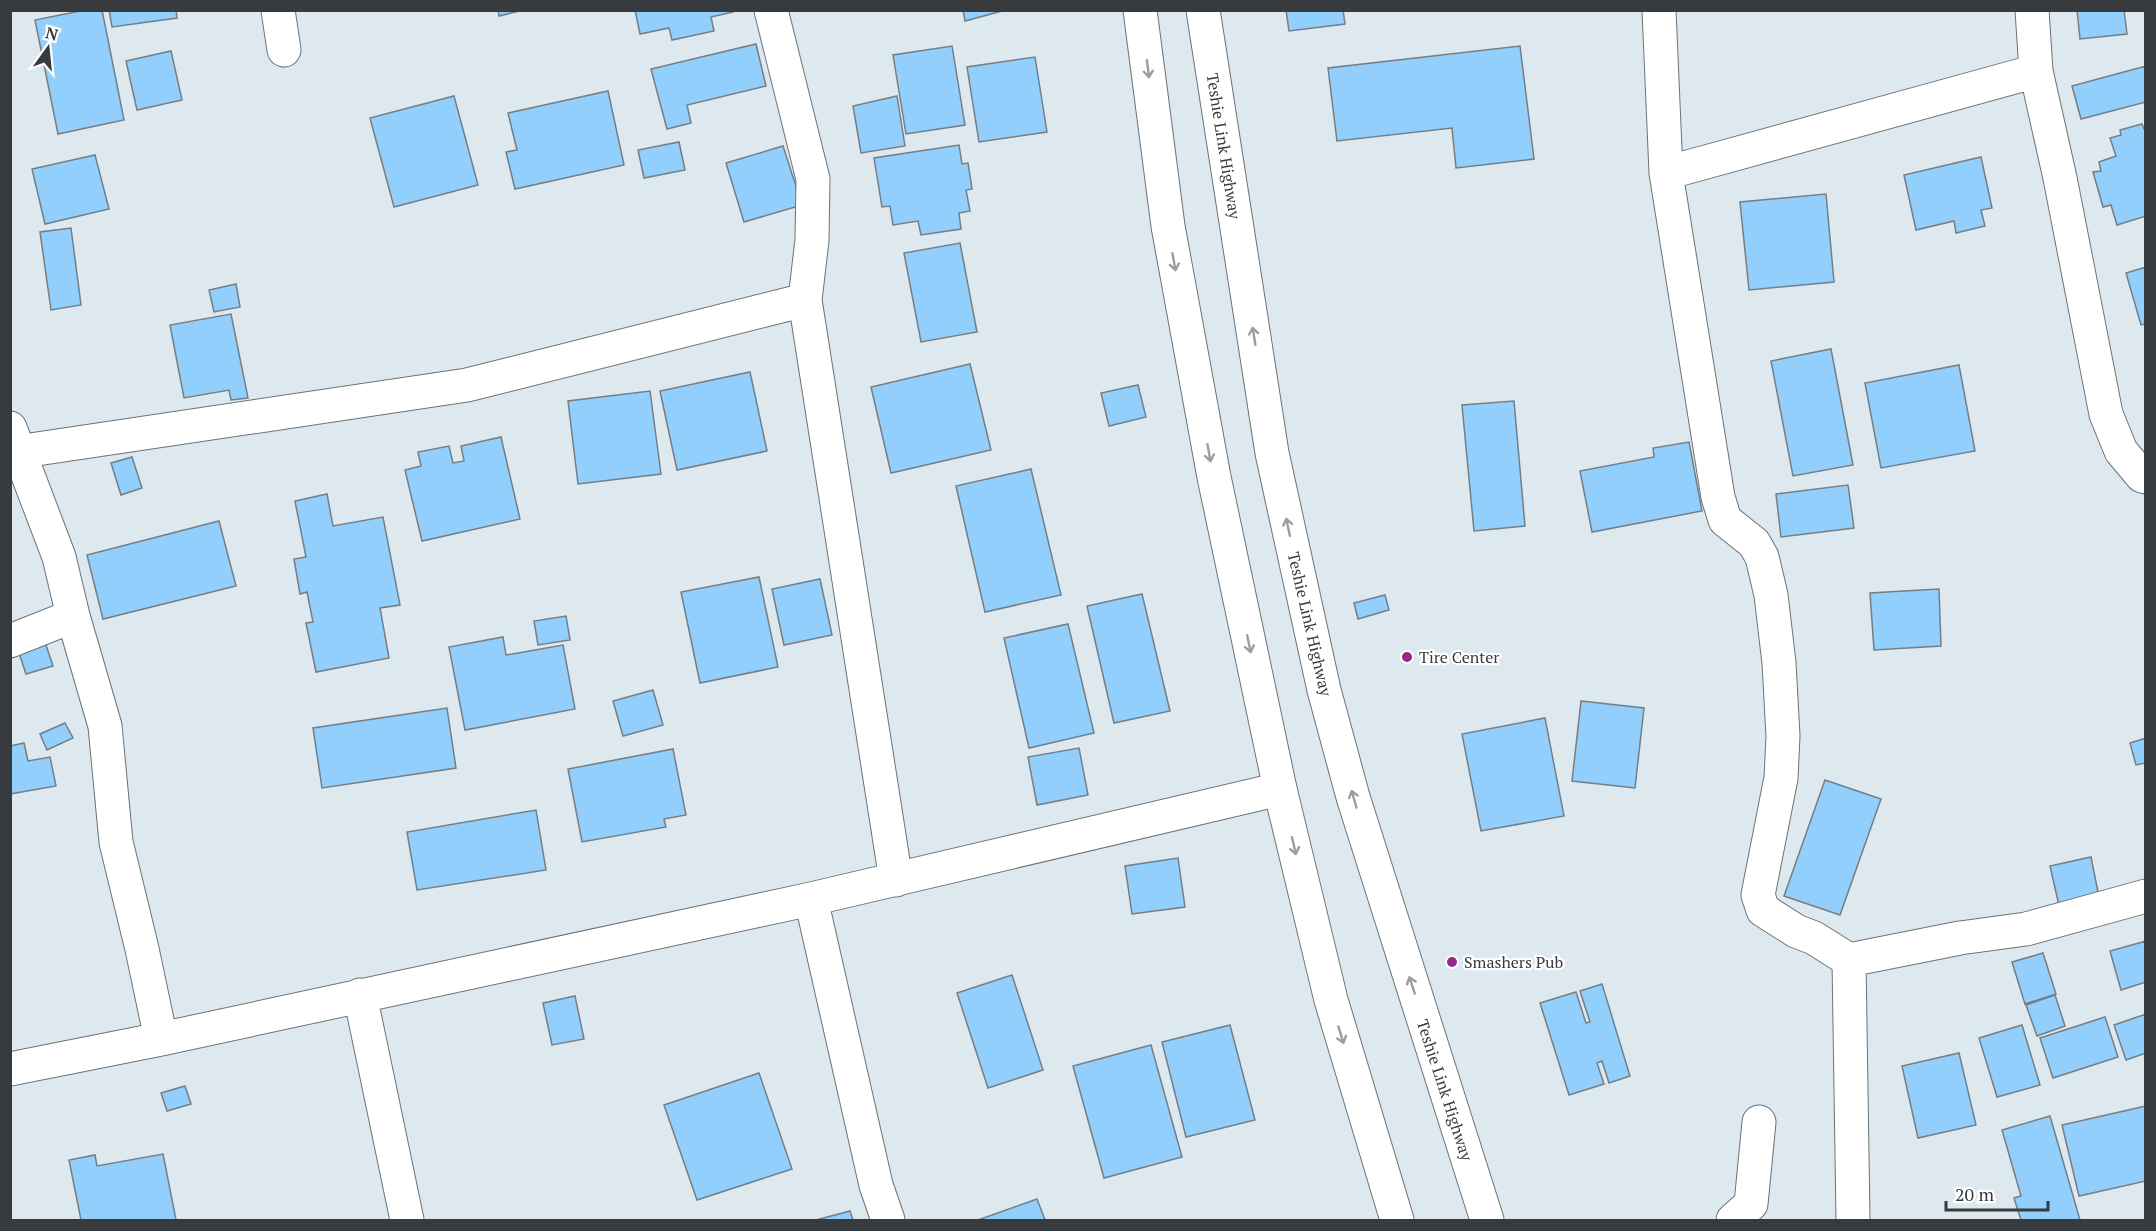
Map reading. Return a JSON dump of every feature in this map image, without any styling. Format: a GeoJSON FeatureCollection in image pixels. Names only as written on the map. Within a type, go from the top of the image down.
{"type":"FeatureCollection","features":[{"type":"Feature","properties":{"kind":"street"},"geometry":{"type":"LineString","coordinates":[[278,10],[284,50]]}},
{"type":"Feature","properties":{"kind":"street"},"geometry":{"type":"LineString","coordinates":[[771,10],[813,179],[812,240],[805,300],[896,880]]}},
{"type":"Feature","properties":{"kind":"street"},"geometry":{"type":"LineString","coordinates":[[1140,10],[1168,226],[1214,477],[1280,789],[1331,1000],[1397,1221]]}},
{"type":"Feature","properties":{"kind":"street","name":"Teshie Link Highway"},"geometry":{"type":"LineString","coordinates":[[1203,10],[1272,453],[1324,690],[1353,797],[1487,1221]]}},
{"type":"Feature","properties":{"kind":"street"},"geometry":{"type":"LineString","coordinates":[[1659,10],[1666,173],[1718,497],[1725,520],[1754,543],[1762,556],[1772,607],[1779,663],[1783,736],[1780,778],[1758,895],[1763,910],[1848,960],[1960,938],[2026,929],[2145,896]]}},
{"type":"Feature","properties":{"kind":"street"},"geometry":{"type":"LineString","coordinates":[[2032,10],[2036,71],[2060,178],[2106,414],[2121,451],[2145,477]]}},
{"type":"Feature","properties":{"kind":"street"},"geometry":{"type":"LineString","coordinates":[[1666,173],[2036,71]]}},
{"type":"Feature","properties":{"kind":"street"},"geometry":{"type":"LineString","coordinates":[[161,1040],[116,842],[105,726],[73,616],[59,557],[13,444],[467,385],[805,300]]}},
{"type":"Feature","properties":{"kind":"street"},"geometry":{"type":"LineString","coordinates":[[10,641],[73,616]]}},
{"type":"Feature","properties":{"kind":"street"},"geometry":{"type":"LineString","coordinates":[[10,1069],[161,1040],[811,899],[1280,789]]}},
{"type":"Feature","properties":{"kind":"street"},"geometry":{"type":"LineString","coordinates":[[811,899],[876,1185],[888,1221]]}},
{"type":"Feature","properties":{"kind":"street"},"geometry":{"type":"LineString","coordinates":[[1848,960],[1853,1221]]}},
{"type":"Feature","properties":{"kind":"street"},"geometry":{"type":"LineString","coordinates":[[360,995],[407,1221]]}},
{"type":"Feature","properties":{"kind":"street"},"geometry":{"type":"LineString","coordinates":[[1733,1221],[1751,1204],[1759,1122]]}},
{"type":"Feature","properties":{"kind":"building"},"geometry":{"type":"Polygon","coordinates":[[[85,10],[102,10],[124,120],[58,134],[35,20],[85,10]]]}},
{"type":"Feature","properties":{"kind":"building"},"geometry":{"type":"Polygon","coordinates":[[[109,10],[176,10],[177,18],[112,27],[109,10]]]}},
{"type":"Feature","properties":{"kind":"building"},"geometry":{"type":"Polygon","coordinates":[[[498,10],[524,10],[499,16],[498,10]]]}},
{"type":"Feature","properties":{"kind":"building"},"geometry":{"type":"Polygon","coordinates":[[[635,10],[732,10],[733,12],[711,17],[714,31],[672,40],[669,28],[640,34],[635,10]]]}},
{"type":"Feature","properties":{"kind":"building"},"geometry":{"type":"Polygon","coordinates":[[[963,10],[1006,10],[965,21],[963,10]]]}},
{"type":"Feature","properties":{"kind":"building"},"geometry":{"type":"Polygon","coordinates":[[[1286,10],[1343,10],[1345,24],[1289,31],[1286,10]]]}},
{"type":"Feature","properties":{"kind":"building"},"geometry":{"type":"Polygon","coordinates":[[[2077,10],[2124,10],[2127,34],[2080,39],[2077,10]]]}},
{"type":"Feature","properties":{"kind":"building"},"geometry":{"type":"Polygon","coordinates":[[[756,44],[766,86],[687,105],[691,123],[667,129],[651,69],[756,44]]]}},
{"type":"Feature","properties":{"kind":"building"},"geometry":{"type":"Polygon","coordinates":[[[952,46],[965,125],[906,134],[893,55],[952,46]]]}},
{"type":"Feature","properties":{"kind":"building"},"geometry":{"type":"Polygon","coordinates":[[[1520,46],[1534,159],[1456,168],[1452,128],[1337,141],[1328,68],[1520,46]]]}},
{"type":"Feature","properties":{"kind":"building"},"geometry":{"type":"Polygon","coordinates":[[[171,51],[182,100],[137,110],[126,61],[171,51]]]}},
{"type":"Feature","properties":{"kind":"building"},"geometry":{"type":"Polygon","coordinates":[[[1035,57],[1047,132],[979,142],[967,67],[1035,57]]]}},
{"type":"Feature","properties":{"kind":"building"},"geometry":{"type":"Polygon","coordinates":[[[2146,66],[2146,102],[2081,119],[2072,86],[2146,66]]]}},
{"type":"Feature","properties":{"kind":"building"},"geometry":{"type":"Polygon","coordinates":[[[608,91],[624,165],[515,189],[506,152],[517,150],[508,113],[608,91]]]}},
{"type":"Feature","properties":{"kind":"building"},"geometry":{"type":"Polygon","coordinates":[[[454,96],[478,185],[394,207],[370,118],[454,96]]]}},
{"type":"Feature","properties":{"kind":"building"},"geometry":{"type":"Polygon","coordinates":[[[897,96],[905,146],[861,153],[853,106],[897,96]]]}},
{"type":"Feature","properties":{"kind":"building"},"geometry":{"type":"Polygon","coordinates":[[[2142,124],[2144,129],[2146,128],[2146,216],[2117,225],[2111,205],[2103,207],[2093,172],[2101,171],[2099,162],[2116,156],[2110,138],[2121,135],[2120,130],[2142,124]]]}},
{"type":"Feature","properties":{"kind":"building"},"geometry":{"type":"Polygon","coordinates":[[[679,142],[685,170],[644,178],[638,150],[679,142]]]}},
{"type":"Feature","properties":{"kind":"building"},"geometry":{"type":"Polygon","coordinates":[[[959,145],[962,164],[968,163],[972,189],[966,190],[970,211],[959,213],[961,229],[921,235],[918,221],[893,225],[890,206],[882,207],[874,158],[959,145]]]}},
{"type":"Feature","properties":{"kind":"building"},"geometry":{"type":"Polygon","coordinates":[[[783,146],[802,205],[744,222],[726,163],[783,146]]]}},
{"type":"Feature","properties":{"kind":"building"},"geometry":{"type":"Polygon","coordinates":[[[95,155],[109,209],[45,224],[32,169],[95,155]]]}},
{"type":"Feature","properties":{"kind":"building"},"geometry":{"type":"Polygon","coordinates":[[[1981,157],[1992,208],[1981,210],[1985,226],[1956,233],[1954,221],[1916,230],[1904,175],[1981,157]]]}},
{"type":"Feature","properties":{"kind":"building"},"geometry":{"type":"Polygon","coordinates":[[[1826,194],[1834,282],[1749,290],[1740,202],[1826,194]]]}},
{"type":"Feature","properties":{"kind":"building"},"geometry":{"type":"Polygon","coordinates":[[[71,228],[81,305],[51,310],[40,232],[71,228]]]}},
{"type":"Feature","properties":{"kind":"building"},"geometry":{"type":"Polygon","coordinates":[[[960,243],[977,332],[921,342],[904,253],[960,243]]]}},
{"type":"Feature","properties":{"kind":"building"},"geometry":{"type":"Polygon","coordinates":[[[2146,267],[2146,324],[2141,325],[2126,273],[2146,267]]]}},
{"type":"Feature","properties":{"kind":"building"},"geometry":{"type":"Polygon","coordinates":[[[236,284],[240,307],[214,312],[209,290],[236,284]]]}},
{"type":"Feature","properties":{"kind":"building"},"geometry":{"type":"Polygon","coordinates":[[[231,314],[248,398],[231,400],[229,390],[184,398],[170,325],[231,314]]]}},
{"type":"Feature","properties":{"kind":"building"},"geometry":{"type":"Polygon","coordinates":[[[1831,349],[1853,465],[1793,476],[1771,361],[1831,349]]]}},
{"type":"Feature","properties":{"kind":"building"},"geometry":{"type":"Polygon","coordinates":[[[970,364],[991,450],[891,473],[871,387],[970,364]]]}},
{"type":"Feature","properties":{"kind":"building"},"geometry":{"type":"Polygon","coordinates":[[[1959,365],[1975,451],[1881,468],[1865,383],[1959,365]]]}},
{"type":"Feature","properties":{"kind":"building"},"geometry":{"type":"Polygon","coordinates":[[[750,372],[767,451],[677,470],[660,391],[750,372]]]}},
{"type":"Feature","properties":{"kind":"building"},"geometry":{"type":"Polygon","coordinates":[[[1138,385],[1146,417],[1109,426],[1101,393],[1138,385]]]}},
{"type":"Feature","properties":{"kind":"building"},"geometry":{"type":"Polygon","coordinates":[[[650,391],[661,474],[578,484],[568,401],[650,391]]]}},
{"type":"Feature","properties":{"kind":"building"},"geometry":{"type":"Polygon","coordinates":[[[1514,401],[1525,526],[1474,531],[1462,405],[1514,401]]]}},
{"type":"Feature","properties":{"kind":"building"},"geometry":{"type":"Polygon","coordinates":[[[501,437],[520,519],[422,541],[405,470],[421,466],[418,452],[449,446],[453,463],[464,461],[461,446],[501,437]]]}},
{"type":"Feature","properties":{"kind":"building"},"geometry":{"type":"Polygon","coordinates":[[[1689,442],[1702,511],[1592,532],[1580,471],[1654,457],[1653,448],[1689,442]]]}},
{"type":"Feature","properties":{"kind":"building"},"geometry":{"type":"Polygon","coordinates":[[[132,457],[142,488],[121,495],[111,463],[132,457]]]}},
{"type":"Feature","properties":{"kind":"building"},"geometry":{"type":"Polygon","coordinates":[[[1031,469],[1061,595],[985,612],[956,486],[1031,469]]]}},
{"type":"Feature","properties":{"kind":"building"},"geometry":{"type":"Polygon","coordinates":[[[1848,485],[1854,528],[1781,537],[1776,494],[1848,485]]]}},
{"type":"Feature","properties":{"kind":"building"},"geometry":{"type":"Polygon","coordinates":[[[327,494],[333,526],[383,517],[400,605],[380,608],[389,658],[316,672],[306,623],[313,622],[307,592],[300,594],[294,559],[306,557],[295,501],[327,494]]]}},
{"type":"Feature","properties":{"kind":"building"},"geometry":{"type":"Polygon","coordinates":[[[219,521],[236,586],[103,619],[87,555],[219,521]]]}},
{"type":"Feature","properties":{"kind":"building"},"geometry":{"type":"Polygon","coordinates":[[[759,577],[778,667],[700,683],[681,592],[759,577]]]}},
{"type":"Feature","properties":{"kind":"building"},"geometry":{"type":"Polygon","coordinates":[[[820,579],[832,635],[784,645],[772,589],[820,579]]]}},
{"type":"Feature","properties":{"kind":"building"},"geometry":{"type":"Polygon","coordinates":[[[1939,589],[1941,646],[1874,650],[1870,593],[1939,589]]]}},
{"type":"Feature","properties":{"kind":"building"},"geometry":{"type":"Polygon","coordinates":[[[1142,594],[1170,711],[1114,723],[1087,606],[1142,594]]]}},
{"type":"Feature","properties":{"kind":"building"},"geometry":{"type":"Polygon","coordinates":[[[1385,595],[1389,610],[1358,619],[1354,603],[1385,595]]]}},
{"type":"Feature","properties":{"kind":"building"},"geometry":{"type":"Polygon","coordinates":[[[566,616],[570,640],[538,645],[534,621],[566,616]]]}},
{"type":"Feature","properties":{"kind":"building"},"geometry":{"type":"Polygon","coordinates":[[[1068,624],[1094,733],[1029,748],[1004,638],[1068,624]]]}},
{"type":"Feature","properties":{"kind":"building"},"geometry":{"type":"Polygon","coordinates":[[[503,637],[506,655],[563,645],[575,709],[465,730],[449,647],[503,637]]]}},
{"type":"Feature","properties":{"kind":"building"},"geometry":{"type":"Polygon","coordinates":[[[45,642],[53,666],[26,674],[18,650],[45,642]]]}},
{"type":"Feature","properties":{"kind":"building"},"geometry":{"type":"Polygon","coordinates":[[[653,690],[663,725],[623,736],[613,701],[653,690]]]}},
{"type":"Feature","properties":{"kind":"building"},"geometry":{"type":"Polygon","coordinates":[[[1581,701],[1644,708],[1635,788],[1572,781],[1581,701]]]}},
{"type":"Feature","properties":{"kind":"building"},"geometry":{"type":"Polygon","coordinates":[[[447,708],[456,768],[322,788],[313,728],[447,708]]]}},
{"type":"Feature","properties":{"kind":"building"},"geometry":{"type":"Polygon","coordinates":[[[1545,718],[1564,816],[1481,831],[1462,734],[1545,718]]]}},
{"type":"Feature","properties":{"kind":"building"},"geometry":{"type":"Polygon","coordinates":[[[65,723],[73,738],[47,750],[40,734],[65,723]]]}},
{"type":"Feature","properties":{"kind":"building"},"geometry":{"type":"Polygon","coordinates":[[[2146,738],[2146,763],[2136,765],[2130,743],[2146,738]]]}},
{"type":"Feature","properties":{"kind":"building"},"geometry":{"type":"Polygon","coordinates":[[[24,743],[28,761],[50,757],[56,786],[10,794],[10,746],[24,743]]]}},
{"type":"Feature","properties":{"kind":"building"},"geometry":{"type":"Polygon","coordinates":[[[1079,748],[1088,795],[1037,805],[1028,757],[1079,748]]]}},
{"type":"Feature","properties":{"kind":"building"},"geometry":{"type":"Polygon","coordinates":[[[673,749],[686,815],[664,819],[666,827],[582,842],[568,769],[673,749]]]}},
{"type":"Feature","properties":{"kind":"building"},"geometry":{"type":"Polygon","coordinates":[[[1825,780],[1881,799],[1840,915],[1784,896],[1825,780]]]}},
{"type":"Feature","properties":{"kind":"building"},"geometry":{"type":"Polygon","coordinates":[[[536,810],[546,870],[417,890],[407,832],[536,810]]]}},
{"type":"Feature","properties":{"kind":"building"},"geometry":{"type":"Polygon","coordinates":[[[2091,857],[2100,902],[2060,910],[2050,866],[2091,857]]]}},
{"type":"Feature","properties":{"kind":"building"},"geometry":{"type":"Polygon","coordinates":[[[1178,858],[1185,907],[1132,914],[1125,866],[1178,858]]]}},
{"type":"Feature","properties":{"kind":"building"},"geometry":{"type":"Polygon","coordinates":[[[2146,941],[2146,982],[2121,990],[2110,951],[2146,941]]]}},
{"type":"Feature","properties":{"kind":"building"},"geometry":{"type":"Polygon","coordinates":[[[2043,953],[2056,994],[2025,1004],[2012,962],[2043,953]]]}},
{"type":"Feature","properties":{"kind":"building"},"geometry":{"type":"Polygon","coordinates":[[[1012,975],[1043,1070],[988,1088],[957,993],[1012,975]]]}},
{"type":"Feature","properties":{"kind":"building"},"geometry":{"type":"Polygon","coordinates":[[[1602,984],[1630,1076],[1609,1083],[1602,1061],[1597,1063],[1604,1084],[1569,1095],[1540,1003],[1576,992],[1586,1023],[1590,1022],[1580,991],[1602,984]]]}},
{"type":"Feature","properties":{"kind":"building"},"geometry":{"type":"Polygon","coordinates":[[[2055,995],[2065,1026],[2037,1036],[2026,1005],[2055,995]]]}},
{"type":"Feature","properties":{"kind":"building"},"geometry":{"type":"Polygon","coordinates":[[[575,996],[584,1039],[552,1045],[543,1003],[575,996]]]}},
{"type":"Feature","properties":{"kind":"building"},"geometry":{"type":"Polygon","coordinates":[[[2146,1014],[2146,1053],[2126,1060],[2114,1025],[2146,1014]]]}},
{"type":"Feature","properties":{"kind":"building"},"geometry":{"type":"Polygon","coordinates":[[[2105,1017],[2118,1057],[2053,1078],[2040,1038],[2105,1017]]]}},
{"type":"Feature","properties":{"kind":"building"},"geometry":{"type":"Polygon","coordinates":[[[1230,1025],[1255,1120],[1186,1137],[1162,1042],[1230,1025]]]}},
{"type":"Feature","properties":{"kind":"building"},"geometry":{"type":"Polygon","coordinates":[[[2022,1025],[2040,1085],[1997,1097],[1979,1038],[2022,1025]]]}},
{"type":"Feature","properties":{"kind":"building"},"geometry":{"type":"Polygon","coordinates":[[[1151,1045],[1182,1157],[1104,1178],[1073,1066],[1151,1045]]]}},
{"type":"Feature","properties":{"kind":"building"},"geometry":{"type":"Polygon","coordinates":[[[1959,1053],[1976,1125],[1918,1138],[1902,1066],[1959,1053]]]}},
{"type":"Feature","properties":{"kind":"building"},"geometry":{"type":"Polygon","coordinates":[[[759,1073],[792,1169],[697,1200],[664,1105],[759,1073]]]}},
{"type":"Feature","properties":{"kind":"building"},"geometry":{"type":"Polygon","coordinates":[[[185,1086],[191,1104],[167,1111],[161,1093],[185,1086]]]}},
{"type":"Feature","properties":{"kind":"building"},"geometry":{"type":"Polygon","coordinates":[[[2146,1106],[2146,1181],[2079,1196],[2062,1125],[2146,1106]]]}},
{"type":"Feature","properties":{"kind":"building"},"geometry":{"type":"Polygon","coordinates":[[[2050,1116],[2080,1220],[2021,1220],[2014,1198],[2021,1196],[2002,1130],[2050,1116]]]}},
{"type":"Feature","properties":{"kind":"building"},"geometry":{"type":"Polygon","coordinates":[[[163,1154],[176,1220],[81,1220],[69,1160],[95,1155],[97,1166],[163,1154]]]}},
{"type":"Feature","properties":{"kind":"building"},"geometry":{"type":"Polygon","coordinates":[[[1037,1199],[1045,1220],[978,1220],[1037,1199]]]}},
{"type":"Feature","properties":{"kind":"building"},"geometry":{"type":"Polygon","coordinates":[[[850,1211],[853,1220],[816,1220],[850,1211]]]}},
{"type":"Feature","properties":{"kind":"place","name":"Tire Center"},"geometry":{"type":"Point","coordinates":[1407,657]}},
{"type":"Feature","properties":{"kind":"place","name":"Smashers Pub"},"geometry":{"type":"Point","coordinates":[1452,962]}}]}
